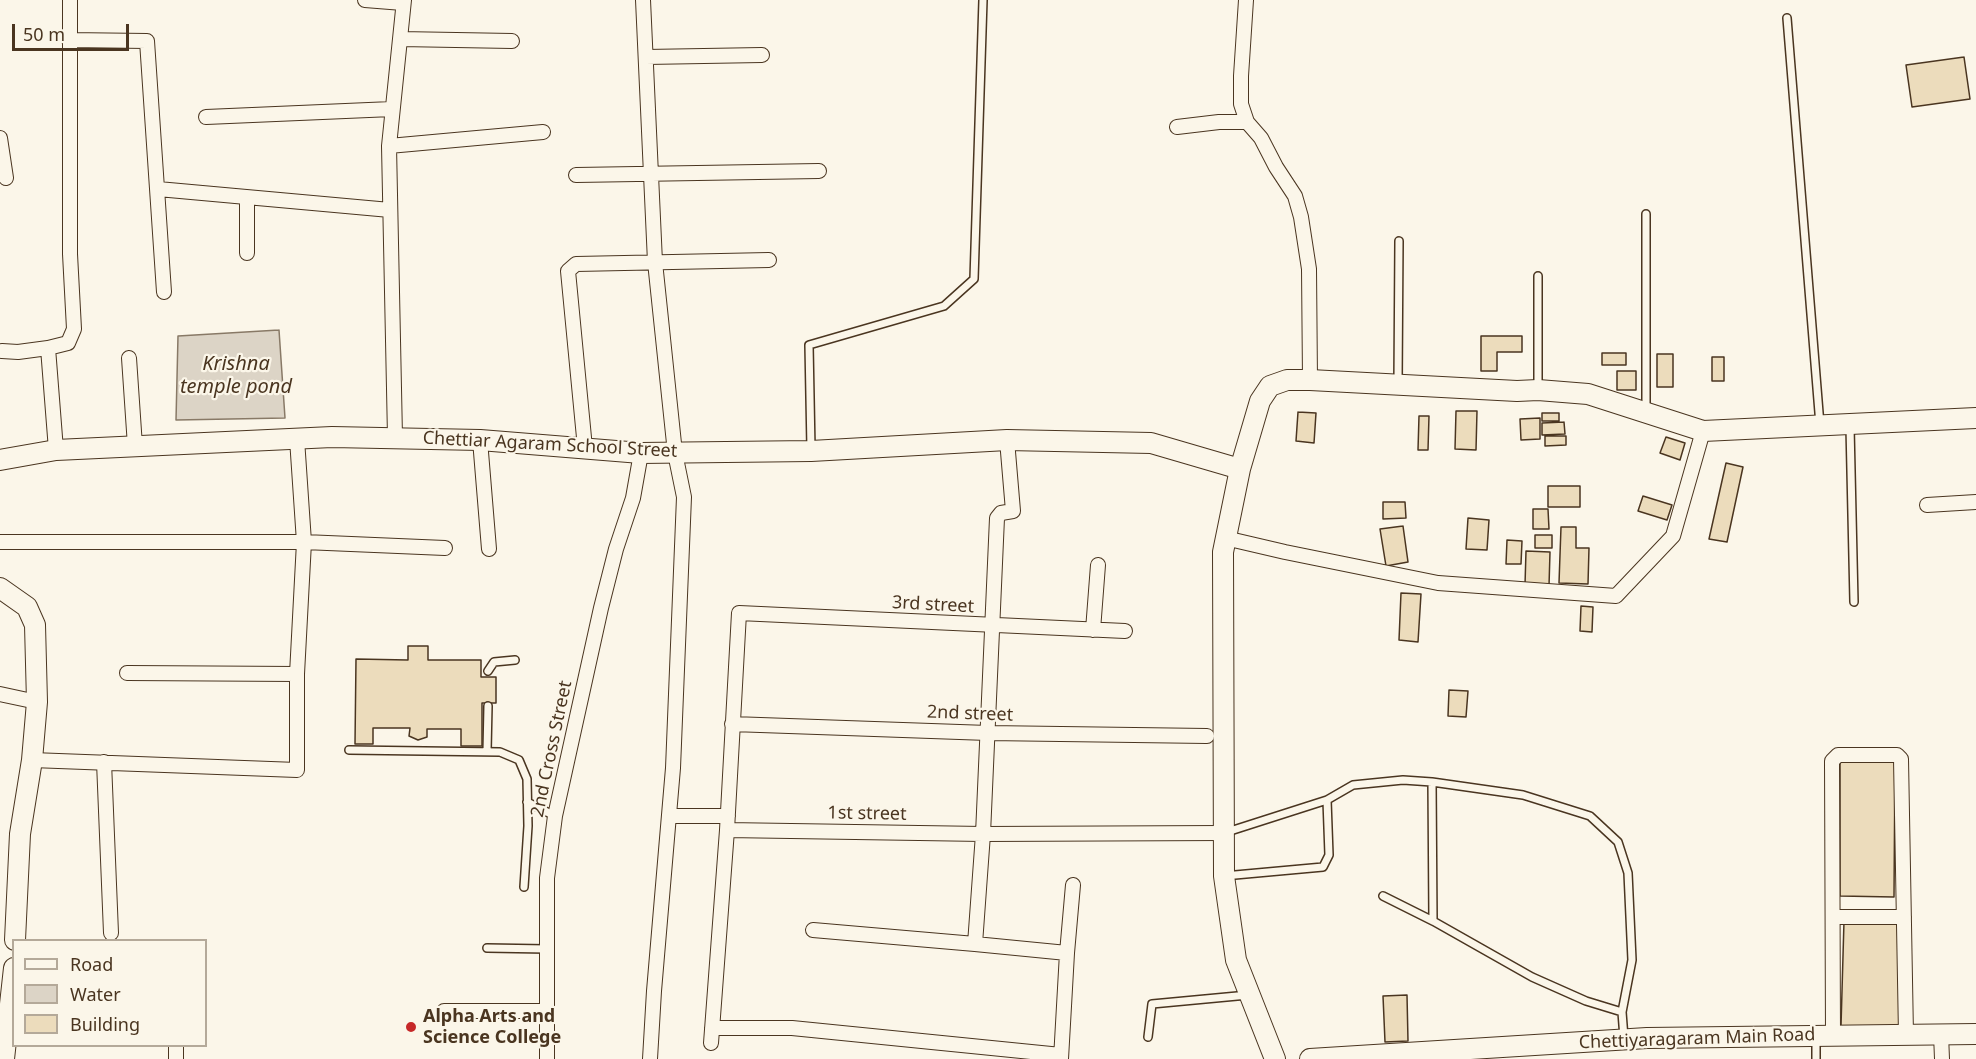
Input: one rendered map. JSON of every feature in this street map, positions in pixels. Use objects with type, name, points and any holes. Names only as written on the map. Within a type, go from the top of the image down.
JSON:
[{"type":"street","points":[[2,351],[18,352],[68,343],[74,329],[70,254],[70,0]]},
{"type":"street","points":[[365,0],[404,1],[388,146],[395,437]]},
{"type":"street","points":[[643,0],[655,262],[675,453],[684,497],[669,816],[650,1059]]},
{"type":"street","points":[[1246,0],[1241,104],[1247,122],[1261,138],[1295,196],[1301,217],[1309,269],[1310,380]]},
{"type":"street","points":[[400,39],[513,41]]},
{"type":"street","points":[[69,40],[147,41],[164,292]]},
{"type":"street","points":[[646,57],[762,55]]},
{"type":"street","points":[[206,117],[392,109]]},
{"type":"street","points":[[1177,127],[1219,122],[1247,122]]},
{"type":"street","points":[[388,146],[543,132]]},
{"type":"street","points":[[0,138],[6,178]]},
{"type":"street","points":[[576,175],[819,171]]},
{"type":"street","points":[[158,189],[390,210]]},
{"type":"street","points":[[247,197],[247,253]]},
{"type":"street","points":[[585,448],[568,271],[576,264],[769,260]]},
{"type":"street","points":[[48,348],[56,450]]},
{"type":"street","points":[[129,358],[135,446]]},
{"type":"street","points":[[1275,1059],[1236,960],[1224,876],[1223,552],[1240,468],[1260,400],[1270,386],[1287,380],[1310,380],[1588,394],[1703,431],[1976,418]]},
{"type":"street","points":[[1225,538],[1438,583],[1616,596],[1673,536],[1703,431]]},
{"type":"street","name":"Chettiar Agaram School Street","points":[[0,460],[56,450],[395,437],[480,440],[641,453],[811,451],[1007,440],[1151,442],[1240,468]]},
{"type":"street","points":[[32,760],[297,770],[297,675],[304,542],[297,439]]},
{"type":"street","points":[[480,440],[489,549]]},
{"type":"street","points":[[975,944],[983,834],[997,518],[1001,513],[1012,511],[1007,440]]},
{"type":"street","name":"2nd Cross Street","points":[[547,1059],[547,878],[555,816],[601,608],[616,549],[633,498],[641,453]]},
{"type":"street","points":[[1927,505],[1976,502]]},
{"type":"street","points":[[0,542],[304,542],[445,548]]},
{"type":"street","points":[[1093,630],[1098,565]]},
{"type":"street","points":[[0,588],[27,606],[35,625],[38,702],[32,760],[20,834],[15,939]]},
{"type":"street","name":"3rd street","points":[[732,724],[739,613],[1125,631]]},
{"type":"street","points":[[127,673],[297,675]]},
{"type":"street","points":[[0,693],[38,702]]},
{"type":"street","points":[[711,1043],[728,816],[732,724]]},
{"type":"street","name":"2nd street","points":[[732,724],[988,733],[1207,736]]},
{"type":"street","points":[[1824,1036],[1834,917],[1832,761],[1838,755],[1897,755],[1901,759],[1906,1035]]},
{"type":"street","points":[[104,762],[111,933]]},
{"type":"street","points":[[669,816],[728,816]]},
{"type":"street","name":"1st street","points":[[727,831],[983,834],[1224,832]]},
{"type":"street","points":[[712,1028],[792,1029],[1061,1057],[1066,952],[1073,885]]},
{"type":"street","points":[[1834,917],[1904,917]]},
{"type":"street","points":[[813,930],[1066,952]]},
{"type":"street","points":[[4,1059],[12,1002]]},
{"type":"street","points":[[444,1011],[547,1011]]},
{"type":"street","points":[[1941,1034],[1942,1059]]},
{"type":"street","name":"Chettiyaragaram Main Road","points":[[1310,1059],[1624,1039],[1976,1034]]},
{"type":"lane","points":[[811,451],[809,345],[944,306],[974,279],[983,0]]},
{"type":"lane","points":[[1787,18],[1820,426]]},
{"type":"lane","points":[[1646,214],[1646,413]]},
{"type":"lane","points":[[1398,385],[1400,241]]},
{"type":"lane","points":[[1538,276],[1538,390]]},
{"type":"lane","points":[[1850,424],[1854,602]]},
{"type":"lane","points":[[488,671],[494,662],[515,660]]},
{"type":"lane","points":[[487,752],[488,706]]},
{"type":"lane","points":[[350,750],[500,752],[519,760],[527,779],[524,887]]},
{"type":"lane","points":[[1224,832],[1236,831],[1327,800],[1353,785],[1403,780],[1523,795],[1590,816],[1618,842],[1628,873],[1632,960],[1622,1012],[1624,1039]]},
{"type":"lane","points":[[1431,782],[1432,921]]},
{"type":"lane","points":[[1224,876],[1323,867],[1329,855],[1327,800]]},
{"type":"lane","points":[[527,802],[555,816]]},
{"type":"lane","points":[[1383,896],[1532,977],[1586,1001],[1622,1012]]},
{"type":"lane","points":[[487,948],[547,949]]},
{"type":"lane","points":[[1148,1037],[1152,1004],[1248,995]]},
{"type":"lane","points":[[1816,1059],[1824,1036]]},
{"type":"water","name":"Krishna temple pond","points":[[279,330],[285,418],[176,420],[178,336]]},
{"type":"building","points":[[1964,57],[1970,99],[1912,107],[1906,65]]},
{"type":"building","points":[[1481,336],[1522,336],[1522,352],[1497,352],[1497,371],[1481,371]]},
{"type":"building","points":[[1602,353],[1626,353],[1626,365],[1602,365]]},
{"type":"building","points":[[1657,354],[1673,354],[1673,387],[1657,387]]},
{"type":"building","points":[[1712,357],[1724,357],[1724,381],[1712,381]]},
{"type":"building","points":[[1617,371],[1636,371],[1636,390],[1617,390]]},
{"type":"building","points":[[1456,411],[1477,411],[1476,450],[1455,449]]},
{"type":"building","points":[[1298,412],[1316,413],[1314,443],[1296,441]]},
{"type":"building","points":[[1542,413],[1559,413],[1559,421],[1542,421]]},
{"type":"building","points":[[1419,416],[1429,416],[1428,450],[1418,450]]},
{"type":"building","points":[[1540,418],[1540,439],[1521,440],[1520,419]]},
{"type":"building","points":[[1564,422],[1565,434],[1542,435],[1542,423]]},
{"type":"building","points":[[1545,436],[1566,436],[1566,445],[1545,446]]},
{"type":"building","points":[[1666,437],[1685,443],[1680,460],[1660,453]]},
{"type":"building","points":[[1726,463],[1743,467],[1727,542],[1709,539]]},
{"type":"building","points":[[1548,486],[1580,486],[1580,507],[1548,507]]},
{"type":"building","points":[[1643,496],[1672,505],[1667,520],[1638,511]]},
{"type":"building","points":[[1383,502],[1405,502],[1406,518],[1383,519]]},
{"type":"building","points":[[1533,509],[1548,509],[1549,529],[1533,529]]},
{"type":"building","points":[[1468,518],[1489,520],[1487,550],[1466,549]]},
{"type":"building","points":[[1403,526],[1408,562],[1386,566],[1380,529]]},
{"type":"building","points":[[1561,527],[1576,527],[1576,548],[1589,548],[1588,584],[1559,583]]},
{"type":"building","points":[[1535,535],[1552,535],[1552,548],[1535,548]]},
{"type":"building","points":[[1507,540],[1522,541],[1521,564],[1506,564]]},
{"type":"building","points":[[1526,551],[1550,552],[1549,586],[1525,585]]},
{"type":"building","points":[[1401,593],[1421,594],[1418,642],[1399,640]]},
{"type":"building","points":[[1581,606],[1593,607],[1592,632],[1580,631]]},
{"type":"building","points":[[408,646],[428,646],[428,660],[481,660],[481,677],[496,677],[496,703],[482,703],[482,746],[461,746],[461,729],[427,729],[427,737],[418,740],[409,736],[410,728],[373,728],[373,744],[355,744],[356,659],[408,660]]},
{"type":"building","points":[[1449,690],[1468,691],[1466,717],[1448,716]]},
{"type":"building","points":[[1840,760],[1895,760],[1894,897],[1840,896]]},
{"type":"building","points":[[1844,921],[1898,923],[1900,1027],[1841,1026]]},
{"type":"building","points":[[1407,995],[1408,1041],[1385,1042],[1383,996]]},
{"type":"place","name":"Alpha Arts and Science College","points":[[411,1027]]}]
